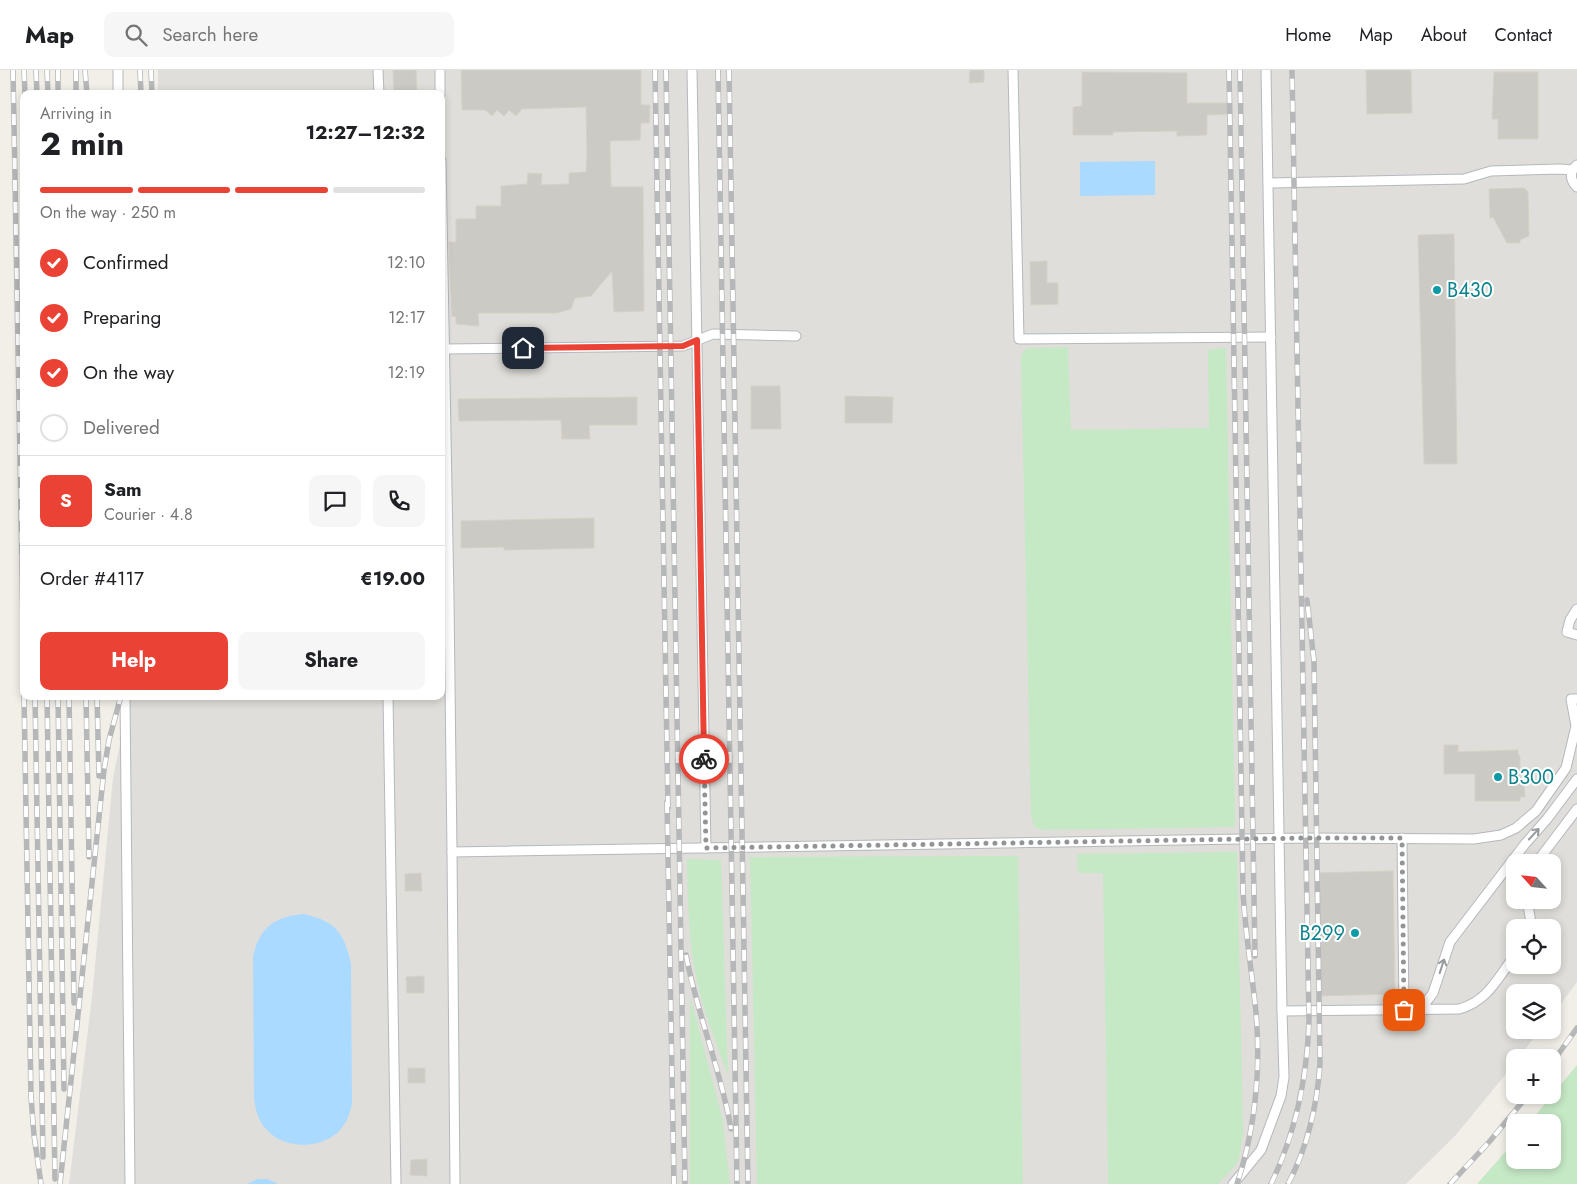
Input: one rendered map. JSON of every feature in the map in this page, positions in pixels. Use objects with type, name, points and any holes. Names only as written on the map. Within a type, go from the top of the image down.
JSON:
[{"type":"lane","points":[[118,70],[118,90]]},
{"type":"lane","points":[[378,70],[378,90]]},
{"type":"lane","points":[[440,70],[440,90]]},
{"type":"lane","points":[[692,70],[706,848]]},
{"type":"lane","points":[[1013,70],[1019,339],[1271,337]]},
{"type":"lane","points":[[1233,1184],[1260,1150],[1281,1096],[1284,1077],[1266,70]]},
{"type":"lane","points":[[1268,183],[1464,179],[1491,171],[1575,168],[1571,179],[1577,187]]},
{"type":"lane","points":[[455,1184],[445,349],[683,346],[713,334],[796,336]]},
{"type":"lane","points":[[1577,609],[1570,620],[1566,632],[1577,635]]},
{"type":"lane","points":[[452,852],[1280,838],[1474,839],[1501,835],[1516,828],[1536,811],[1566,768],[1576,726],[1574,699]]},
{"type":"lane","points":[[125,700],[130,1184]]},
{"type":"lane","points":[[388,700],[396,1184]]},
{"type":"lane","points":[[1421,1009],[1433,993],[1450,942],[1577,779]]},
{"type":"lane","points":[[1543,854],[1577,809]]},
{"type":"lane","points":[[1402,838],[1404,1010]]},
{"type":"lane","points":[[1282,1011],[1459,1009],[1471,1006],[1481,999],[1506,967]]},
{"type":"shaded area","points":[[158,70],[1577,70],[1577,982],[1561,1003],[1561,984],[1506,984],[1506,1039],[1533,1039],[1525,1049],[1506,1049],[1506,1074],[1455,1136],[1406,1184],[69,1184],[92,997],[113,778],[129,700],[445,700],[445,90],[158,90]]},
{"type":"green space","points":[[1068,347],[1071,430],[1209,428],[1208,350],[1226,348],[1235,827],[1041,830],[1034,826],[1031,816],[1021,356],[1024,350],[1032,348]]},
{"type":"green space","points":[[1237,852],[1243,1134],[1238,1162],[1218,1184],[1108,1184],[1103,873],[1078,873],[1077,854]]},
{"type":"green space","points":[[1018,856],[1023,1184],[757,1184],[750,857]]},
{"type":"green space","points":[[687,859],[721,860],[728,1076],[704,1008],[692,954]]},
{"type":"green space","points":[[690,996],[722,1117],[730,1184],[690,1184]]},
{"type":"green space","points":[[1577,1065],[1577,1184],[1477,1184],[1506,1151],[1506,1169],[1561,1169],[1561,1114],[1537,1114],[1545,1104],[1561,1104],[1561,1084]]},
{"type":"water","points":[[1155,161],[1155,195],[1080,196],[1080,162]]},
{"type":"water","points":[[304,914],[324,921],[337,930],[345,943],[351,963],[352,1104],[348,1117],[341,1129],[326,1140],[307,1145],[288,1143],[271,1134],[258,1117],[254,1096],[253,957],[259,938],[270,925],[285,917]]},
{"type":"water","points":[[258,1179],[267,1179],[278,1184],[247,1184]]},
{"type":"building","points":[[393,70],[416,70],[417,90],[394,90]]},
{"type":"building","points":[[461,70],[641,70],[641,105],[650,105],[649,123],[641,123],[640,140],[610,141],[611,187],[643,187],[644,311],[614,312],[612,271],[591,296],[575,298],[571,309],[557,313],[478,313],[479,326],[456,324],[456,317],[452,316],[449,242],[456,242],[456,219],[476,219],[476,206],[501,206],[501,186],[527,184],[528,173],[542,174],[541,185],[569,184],[569,173],[586,172],[587,154],[586,107],[522,109],[516,116],[509,110],[504,116],[497,110],[492,116],[485,110],[462,110]]},
{"type":"building","points":[[970,70],[984,70],[984,82],[969,83]]},
{"type":"building","points":[[1366,70],[1411,70],[1412,113],[1367,114]]},
{"type":"building","points":[[1082,72],[1187,73],[1187,103],[1232,103],[1232,114],[1207,115],[1207,135],[1177,136],[1177,131],[1113,132],[1113,135],[1073,135],[1073,107],[1082,106]]},
{"type":"building","points":[[1494,72],[1538,72],[1538,139],[1498,139],[1498,119],[1492,119]]},
{"type":"building","points":[[1524,188],[1528,192],[1529,236],[1520,240],[1520,243],[1507,243],[1493,217],[1490,218],[1489,189]]},
{"type":"building","name":"B430","points":[[1454,234],[1457,464],[1424,464],[1418,235]]},
{"type":"building","points":[[1047,261],[1047,283],[1058,283],[1058,304],[1031,305],[1030,262]]},
{"type":"building","points":[[751,386],[780,386],[781,429],[751,429]]},
{"type":"building","points":[[845,396],[893,397],[892,423],[845,423]]},
{"type":"building","points":[[637,397],[637,425],[589,425],[590,439],[562,439],[561,420],[459,421],[458,399]]},
{"type":"building","points":[[594,518],[594,548],[504,550],[504,547],[461,548],[461,521]]},
{"type":"building","name":"B300","points":[[1444,745],[1458,745],[1458,752],[1518,750],[1518,755],[1520,756],[1520,783],[1524,783],[1525,797],[1520,797],[1520,801],[1475,801],[1475,774],[1444,774]]},
{"type":"building","name":"B299","points":[[1393,871],[1395,994],[1317,996],[1315,873]]},
{"type":"building","points":[[421,873],[422,891],[405,891],[405,874]]},
{"type":"building","points":[[424,976],[424,993],[407,993],[406,977]]},
{"type":"building","points":[[408,1068],[425,1068],[425,1083],[408,1083]]},
{"type":"building","points":[[427,1159],[427,1176],[410,1175],[411,1160]]},
{"type":"railway","points":[[13,70],[20,458]]},
{"type":"railway","points":[[24,70],[25,90]]},
{"type":"railway","points":[[36,70],[37,90]]},
{"type":"railway","points":[[47,70],[48,90]]},
{"type":"railway","points":[[58,70],[58,90]]},
{"type":"railway","points":[[76,70],[76,90]]},
{"type":"railway","points":[[85,70],[87,90]]},
{"type":"railway","points":[[140,70],[141,90]]},
{"type":"railway","points":[[151,70],[152,90]]},
{"type":"railway","points":[[655,70],[668,808]]},
{"type":"railway","points":[[666,70],[685,1184]]},
{"type":"railway","points":[[718,70],[737,1184]]},
{"type":"railway","points":[[729,70],[748,1184]]},
{"type":"railway","points":[[1229,70],[1243,891],[1256,1013],[1258,1056],[1252,1121],[1237,1184]]},
{"type":"railway","points":[[1240,70],[1255,956]]},
{"type":"railway","points":[[1271,1184],[1287,1145],[1299,1105],[1306,1064],[1309,1021],[1292,70]]},
{"type":"railway","points":[[1288,1184],[1306,1140],[1317,1095],[1320,1064],[1314,661],[1307,600]]},
{"type":"railway","points":[[24,700],[31,1097],[41,1184]]},
{"type":"railway","points":[[35,700],[43,1157]]},
{"type":"railway","points":[[47,700],[55,1179]]},
{"type":"railway","points":[[58,700],[64,1089]]},
{"type":"railway","points":[[69,700],[74,1003]]},
{"type":"railway","points":[[86,700],[89,857]]},
{"type":"railway","points":[[97,700],[99,776]]},
{"type":"railway","points":[[60,1184],[104,770],[109,740],[120,700]]},
{"type":"railway","points":[[667,802],[674,1184]]},
{"type":"railway","points":[[686,955],[696,999],[727,1107],[731,1129]]},
{"type":"railway","points":[[1561,1050],[1577,1028]]},
{"type":"railway","points":[[1450,1184],[1490,1141],[1521,1104]]},
{"type":"way so far","points":[[704,759],[706,848],[1402,838],[1404,1010]]},
{"type":"place","name":"B430","points":[[1437,290]]},
{"type":"place","name":"B300","points":[[1498,777]]},
{"type":"place","name":"B299","points":[[1355,933]]},
{"type":"route","points":[[523,348],[683,346],[697,340],[704,759]]}]
